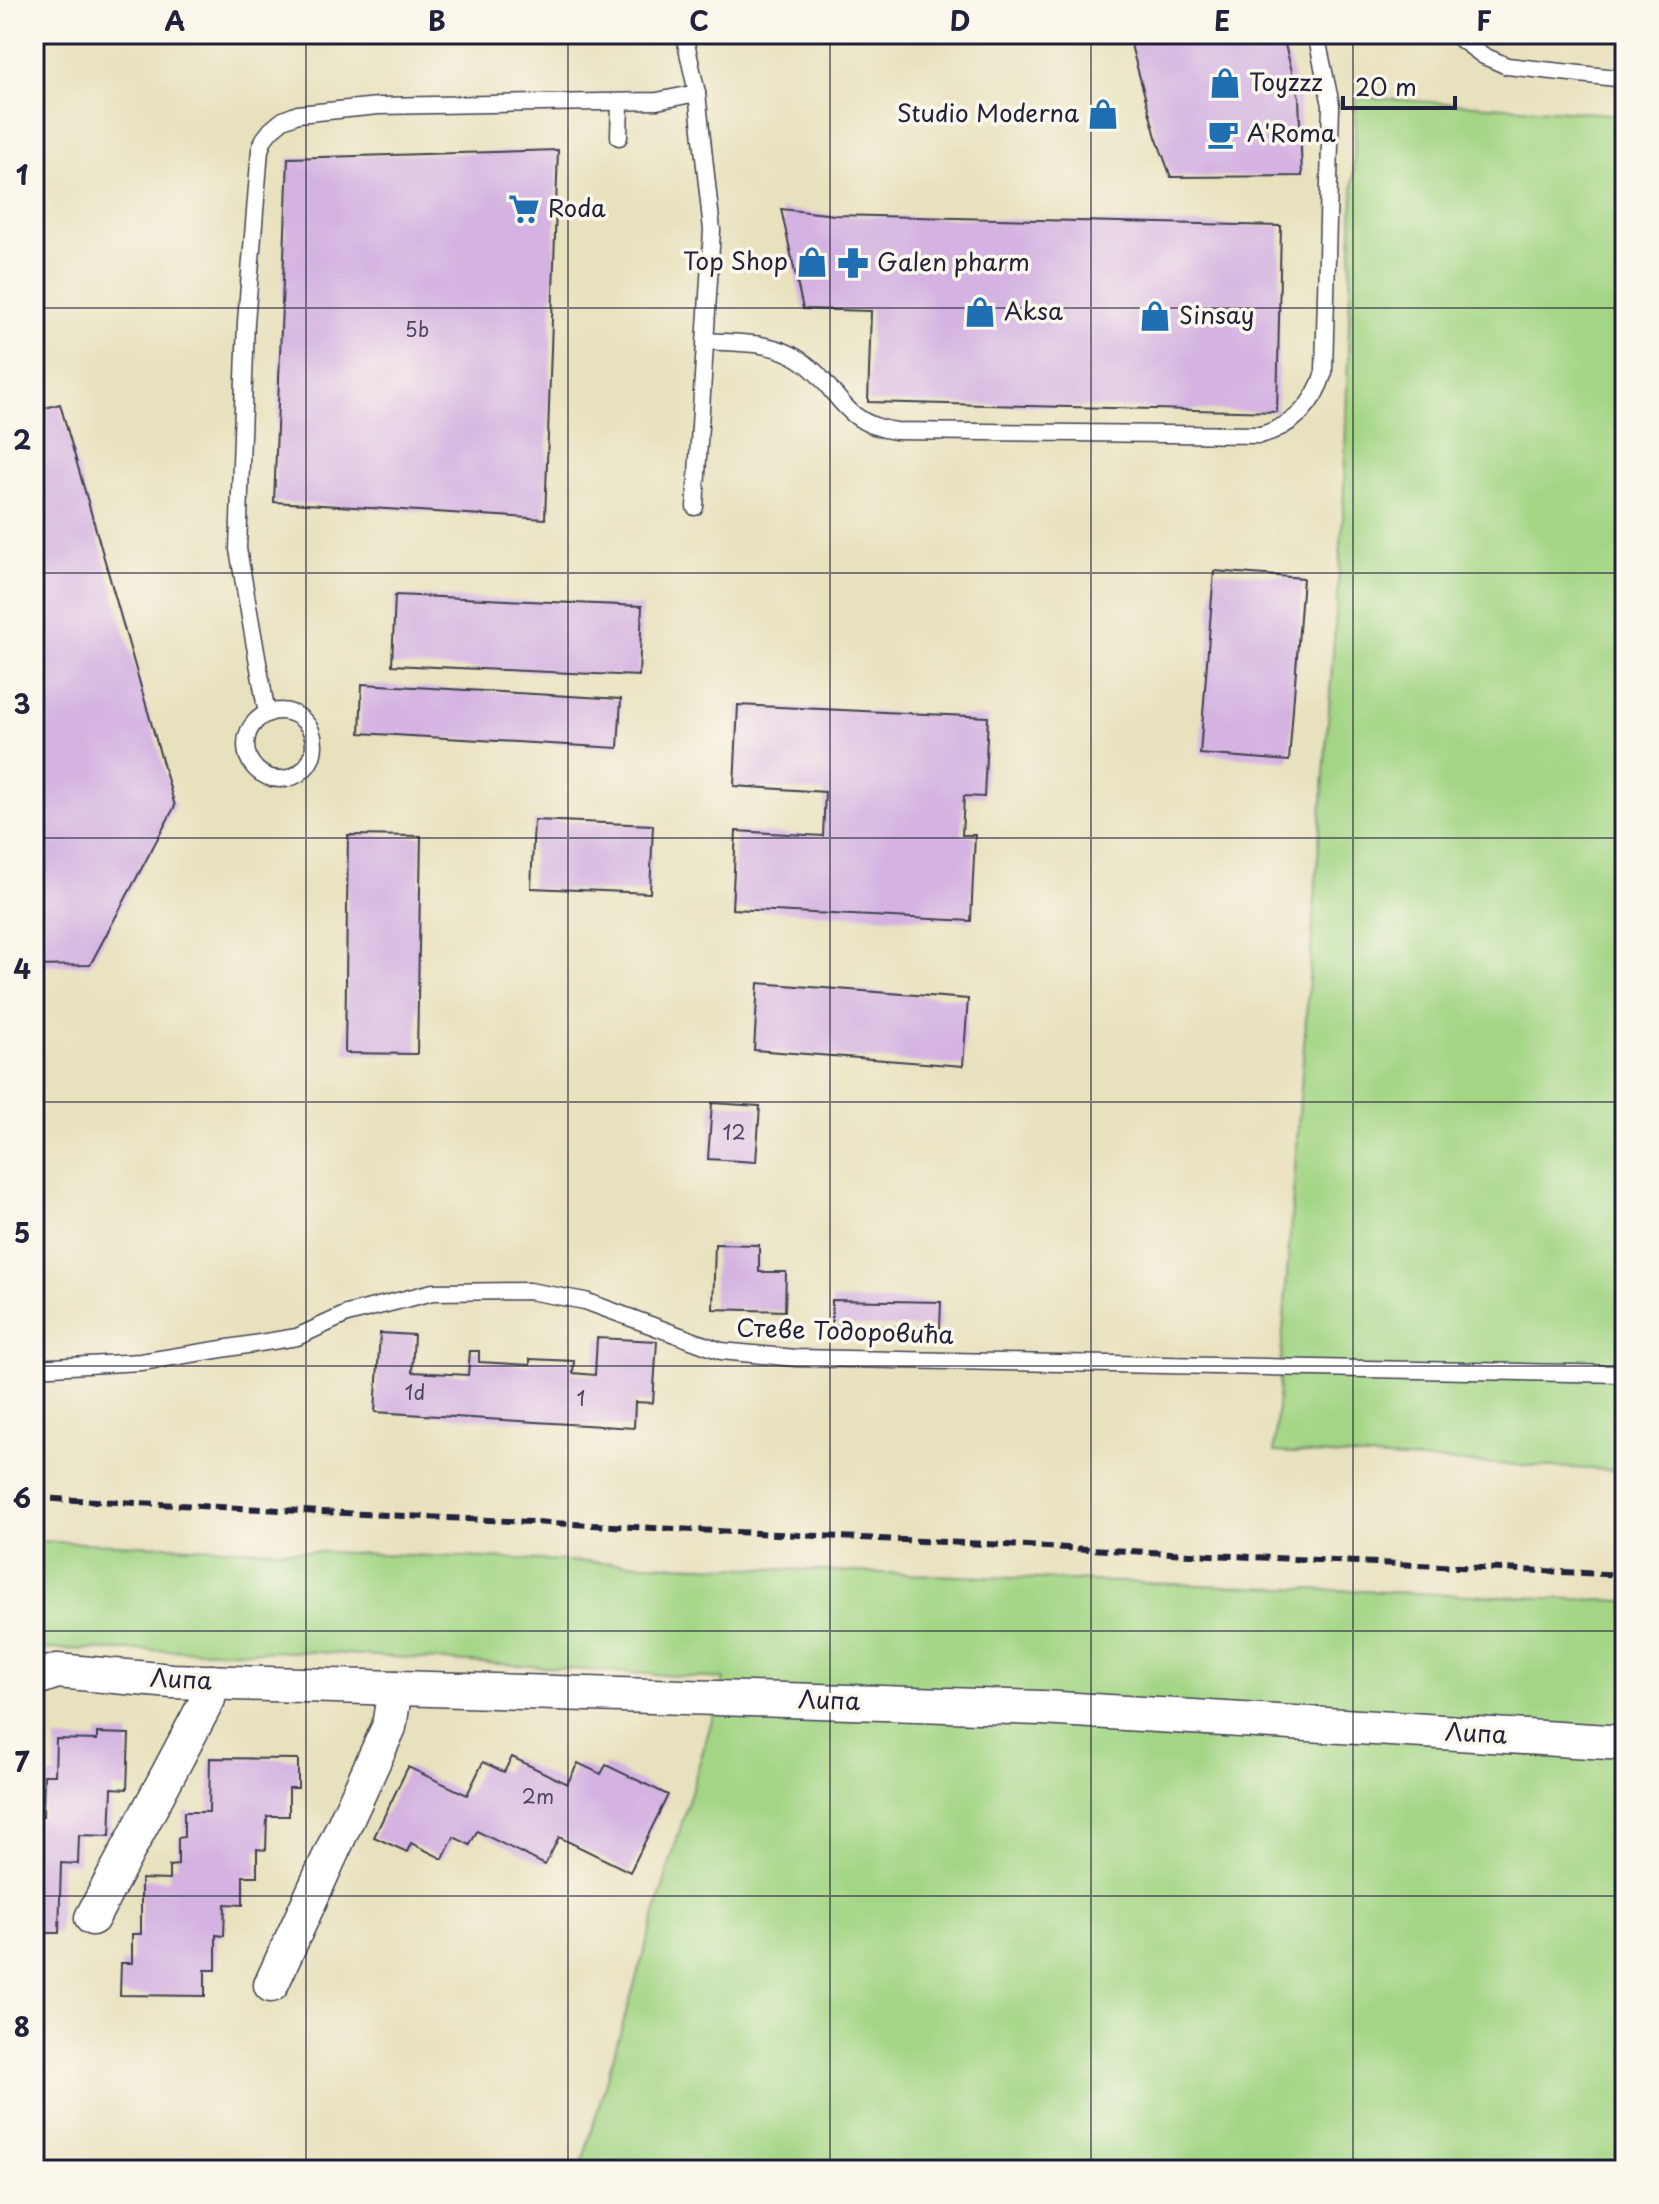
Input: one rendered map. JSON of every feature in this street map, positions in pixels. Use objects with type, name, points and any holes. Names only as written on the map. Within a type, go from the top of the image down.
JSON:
[{"type":"street","name":"Липа","points":[[34,1679],[57,1671],[172,1681],[1042,1708],[1625,1743]]},
{"type":"street","points":[[92,1918],[208,1699],[212,1682]]},
{"type":"street","points":[[271,1985],[389,1727],[395,1688]]},
{"type":"lane","points":[[684,34],[697,93],[712,230],[695,507]]},
{"type":"lane","points":[[706,341],[756,344],[790,354],[814,370],[848,411],[882,430],[1260,435],[1276,431],[1307,407],[1320,387],[1324,372],[1331,105],[1316,34]]},
{"type":"lane","points":[[1454,34],[1484,56],[1507,66],[1625,79]]},
{"type":"lane","points":[[267,714],[238,549],[246,322],[260,150],[264,139],[283,120],[298,114],[378,106],[657,101],[697,93]]},
{"type":"lane","points":[[619,137],[620,102]]},
{"type":"lane","points":[[276,711],[295,714],[310,727],[315,747],[309,765],[284,780],[265,777],[250,763],[247,754],[247,735],[258,718],[267,714],[276,711]]},
{"type":"lane","name":"Стеве Тодоровића","points":[[34,1368],[141,1362],[297,1337],[347,1314],[433,1292],[529,1291],[585,1301],[721,1351],[796,1358],[1625,1374]]},
{"type":"green space","points":[[1356,97],[1625,115],[1625,1471],[1274,1452],[1343,518]]},
{"type":"green space","points":[[34,1541],[1625,1601],[1625,2170],[580,2170],[724,1679],[317,1652],[34,1649]]},
{"type":"building","points":[[1128,34],[1282,34],[1299,97],[1302,176],[1171,177],[1156,137]]},
{"type":"building","points":[[558,150],[545,519],[274,502],[288,158]]},
{"type":"building","points":[[781,209],[835,215],[1281,226],[1277,412],[868,402],[871,311],[803,309]]},
{"type":"building","points":[[60,404],[175,806],[90,965],[34,966],[34,411]]},
{"type":"building","points":[[1214,571],[1303,578],[1289,761],[1200,754]]},
{"type":"building","points":[[395,595],[642,606],[639,676],[392,665]]},
{"type":"building","points":[[362,684],[621,699],[618,748],[360,733]]},
{"type":"building","points":[[738,705],[988,717],[984,797],[964,796],[962,835],[975,835],[971,921],[732,909],[736,831],[823,836],[825,792],[734,786]]},
{"type":"building","points":[[534,820],[653,825],[650,893],[531,888]]},
{"type":"building","points":[[348,835],[421,836],[417,1054],[345,1053]]},
{"type":"building","points":[[758,983],[968,999],[963,1066],[754,1050]]},
{"type":"building","points":[[712,1103],[760,1106],[756,1162],[708,1159]]},
{"type":"building","points":[[715,1244],[759,1245],[759,1272],[786,1272],[785,1311],[713,1309]]},
{"type":"building","points":[[832,1300],[941,1302],[940,1328],[832,1325]]},
{"type":"building","points":[[380,1333],[414,1335],[412,1372],[468,1375],[470,1351],[479,1351],[479,1362],[530,1365],[530,1359],[574,1361],[573,1373],[595,1375],[597,1338],[657,1341],[653,1403],[635,1402],[634,1428],[375,1412]]},
{"type":"building","points":[[97,1733],[129,1734],[127,1789],[112,1788],[110,1836],[79,1835],[78,1864],[61,1863],[59,1933],[39,1933],[38,1961],[34,1961],[34,1816],[43,1816],[44,1775],[55,1775],[56,1739],[97,1740]]},
{"type":"building","points":[[512,1757],[567,1784],[578,1763],[601,1774],[606,1765],[668,1795],[630,1872],[559,1837],[545,1865],[477,1831],[470,1845],[454,1837],[443,1859],[411,1843],[407,1852],[374,1837],[408,1767],[467,1795],[483,1762],[504,1772]]},
{"type":"building","points":[[210,1758],[298,1759],[298,1788],[289,1788],[289,1816],[267,1816],[266,1850],[257,1849],[257,1876],[243,1876],[243,1905],[225,1904],[224,1936],[216,1935],[216,1970],[205,1970],[205,1996],[120,1995],[121,1963],[132,1963],[132,1934],[141,1934],[141,1879],[169,1880],[169,1866],[178,1865],[178,1838],[184,1837],[184,1812],[209,1812]]},
{"type":"railway","points":[[34,1498],[1625,1575]]},
{"type":"place","name":"Toyzzz","points":[[1225,83]]},
{"type":"place","name":"Studio Moderna","points":[[1103,114]]},
{"type":"place","name":"A'Roma","points":[[1223,134]]},
{"type":"place","name":"Roda","points":[[524,209]]},
{"type":"place","name":"Top Shop","points":[[812,262]]},
{"type":"place","name":"Galen pharm","points":[[853,263]]},
{"type":"place","name":"Aksa","points":[[980,312]]},
{"type":"place","name":"Sinsay","points":[[1155,316]]}]
